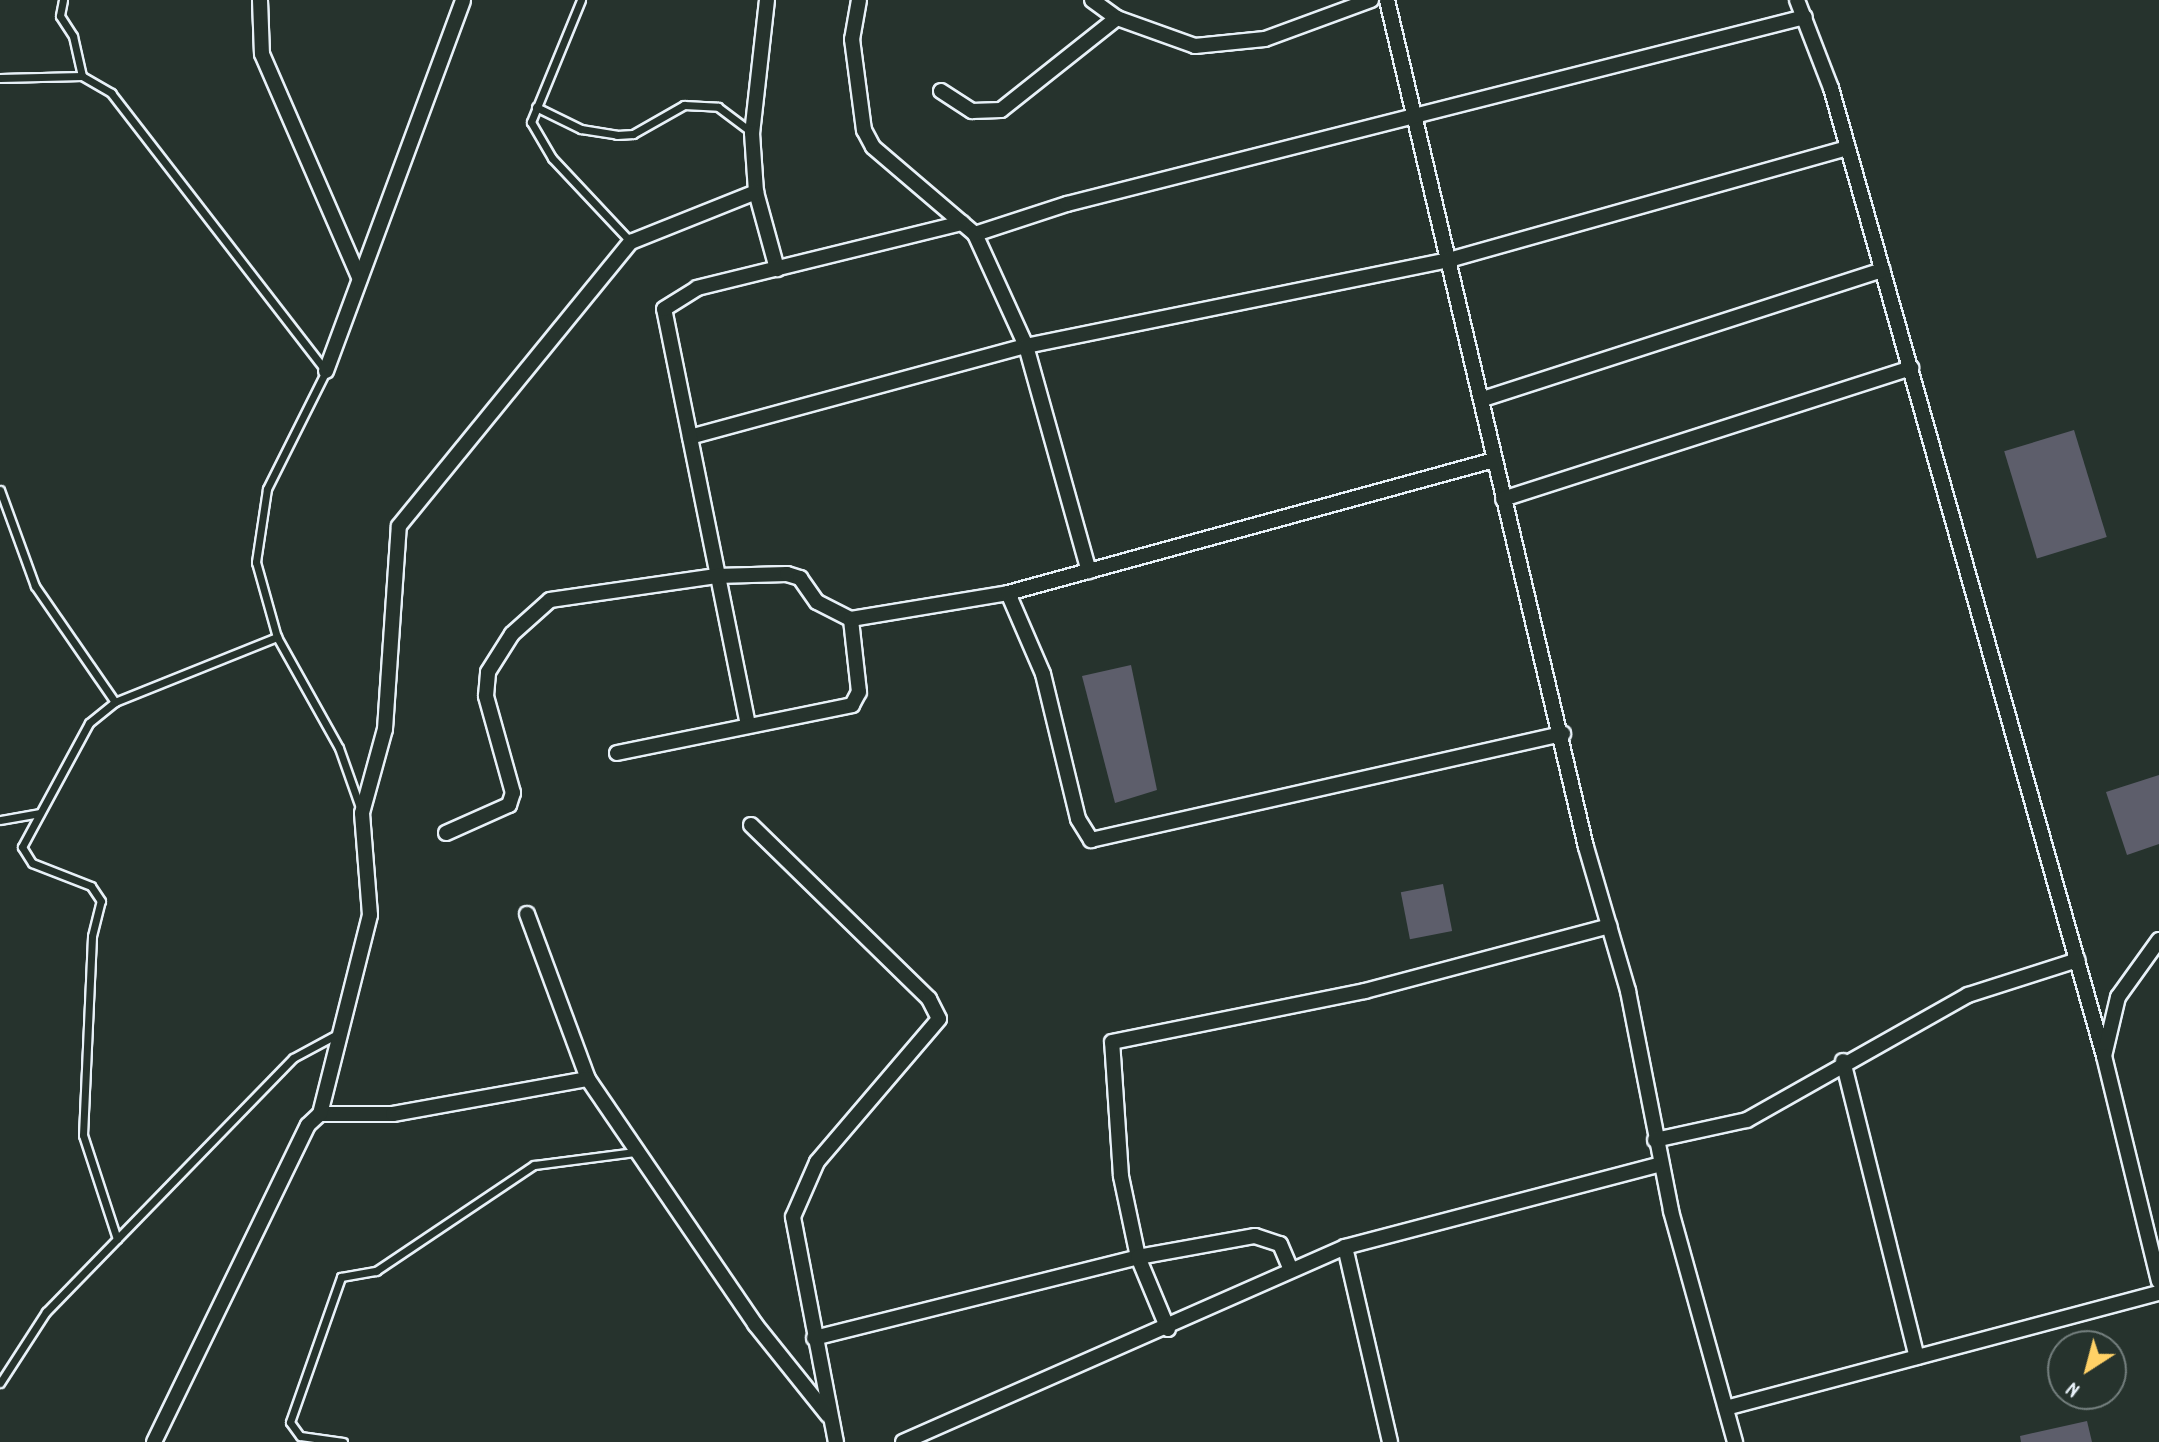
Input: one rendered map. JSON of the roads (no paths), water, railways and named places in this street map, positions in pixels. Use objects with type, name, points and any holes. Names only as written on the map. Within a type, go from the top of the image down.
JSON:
[{"type":"street","points":[[260,0],[262,54],[360,279]]},
{"type":"street","points":[[326,371],[463,0]]},
{"type":"street","points":[[767,0],[752,133],[756,192],[777,269]]},
{"type":"street","points":[[859,0],[852,39],[864,130],[873,147],[975,234],[1026,346],[1089,571]]},
{"type":"street","points":[[1092,0],[1117,18],[1195,46],[1231,45],[1371,0]]},
{"type":"street","points":[[1387,0],[1452,259],[1503,499],[1610,926],[1655,1140],[1735,1442]]},
{"type":"street","points":[[1797,0],[1848,148],[1911,368],[2078,960],[2159,1281]]},
{"type":"street","points":[[975,234],[1067,204],[1415,119],[1805,17]]},
{"type":"street","points":[[941,91],[972,111],[1001,110],[1117,18]]},
{"type":"street","points":[[690,437],[1026,346],[1452,259],[1848,148]]},
{"type":"street","points":[[154,1442],[308,1125],[320,1114],[370,915],[362,813],[385,729],[399,526],[631,242],[756,192]]},
{"type":"street","points":[[748,725],[664,309],[697,288],[962,223]]},
{"type":"street","points":[[1483,399],[1883,270]]},
{"type":"street","points":[[1503,499],[1911,368]]},
{"type":"street","points":[[446,833],[509,805],[513,793],[486,696],[488,672],[532,612],[550,600],[716,576],[787,574],[800,578],[817,602],[851,619],[1008,593],[1494,460]]},
{"type":"street","points":[[1008,593],[1043,674],[1078,819],[1091,840],[1563,734]]},
{"type":"street","points":[[617,753],[857,700],[851,619]]},
{"type":"street","points":[[751,825],[929,999],[939,1019],[817,1162],[800,1193],[795,1247],[836,1442]]},
{"type":"street","points":[[527,914],[588,1079],[635,1152],[831,1419]]},
{"type":"street","points":[[1168,1329],[1138,1257],[1121,1176],[1112,1042],[1365,991],[1610,926]]},
{"type":"street","points":[[2104,1056],[2118,997],[2159,940]]},
{"type":"street","points":[[1655,1140],[1747,1120],[1843,1061],[1968,995],[2078,960]]},
{"type":"street","points":[[1843,1061],[1917,1357]]},
{"type":"street","points":[[320,1114],[393,1114],[588,1079]]},
{"type":"street","points":[[903,1442],[1168,1329],[1345,1247],[1661,1164]]},
{"type":"street","points":[[814,1338],[1138,1257],[1255,1236],[1280,1244],[1291,1270]]},
{"type":"street","points":[[1345,1247],[1390,1442]]},
{"type":"street","points":[[1726,1408],[2159,1293]]},
{"type":"lane","points":[[63,0],[60,16],[73,36],[82,76]]},
{"type":"lane","points":[[581,0],[531,122],[540,144],[631,242]]},
{"type":"lane","points":[[0,78],[82,76],[111,93],[326,371],[277,463],[258,523],[256,562],[277,637],[339,748],[362,813]]},
{"type":"lane","points":[[536,107],[581,129],[617,135],[633,134],[684,105],[718,107],[752,133]]},
{"type":"lane","points":[[0,490],[35,586],[115,702]]},
{"type":"lane","points":[[117,1239],[83,1135],[92,936],[101,901],[91,886],[24,857],[39,813],[89,723],[115,702],[277,637]]},
{"type":"lane","points":[[0,820],[39,813]]},
{"type":"lane","points":[[0,1383],[46,1312],[293,1058],[341,1031]]},
{"type":"lane","points":[[343,1442],[300,1436],[290,1422],[341,1277],[376,1271],[534,1165],[635,1152]]}]
